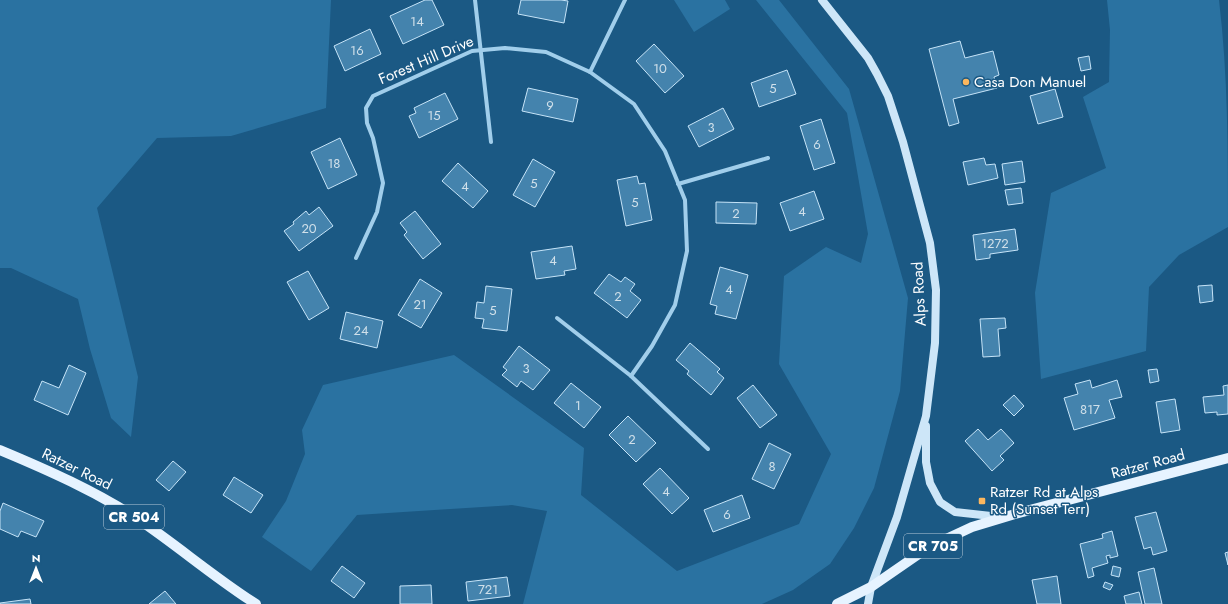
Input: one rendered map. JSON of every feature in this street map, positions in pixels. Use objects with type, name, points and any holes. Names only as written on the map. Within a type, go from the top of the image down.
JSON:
[{"type":"main road","name":"Alps Road","points":[[822,0],[868,58],[888,96],[903,142],[930,243],[936,290],[935,336],[926,416],[897,517],[870,588],[868,604]]},
{"type":"main road","points":[[926,416],[926,462],[930,483],[940,502],[954,512],[1003,518]]},
{"type":"main road","name":"Ratzer Road","points":[[0,450],[77,484],[109,501],[172,542],[256,604]]},
{"type":"main road","name":"Ratzer Road","points":[[837,604],[870,588],[930,547],[972,527],[1228,458]]},
{"type":"street","points":[[474,0],[491,142]]},
{"type":"street","points":[[590,72],[625,0]]},
{"type":"street","name":"Forest Hill Drive","points":[[356,258],[377,212],[383,183],[373,138],[367,123],[366,108],[373,96],[472,50],[505,48],[546,52],[590,72],[634,104],[665,151],[685,200],[687,251],[675,305],[652,346],[631,376]]},
{"type":"street","points":[[678,184],[768,158]]},
{"type":"street","points":[[558,318],[631,376],[708,449]]},
{"type":"shaded area","points":[[0,0],[331,0],[326,108],[231,136],[157,138],[97,208],[138,377],[131,437],[111,418],[90,349],[78,299],[11,268],[0,268]]},
{"type":"shaded area","points":[[674,0],[725,0],[730,9],[694,32]]},
{"type":"shaded area","points":[[756,0],[779,0],[849,89],[908,298],[900,391],[874,488],[854,528],[830,564],[793,590],[762,604],[523,604],[547,511],[512,505],[357,515],[311,571],[262,537],[286,501],[305,454],[302,430],[323,385],[454,355],[584,448],[581,495],[677,571],[799,524],[831,454],[779,364],[784,276],[826,247],[861,263],[868,234],[847,113]]},
{"type":"shaded area","points":[[1107,0],[1219,0],[1226,85],[1228,227],[1179,255],[1149,287],[1146,351],[1041,379],[1035,293],[1051,193],[1106,168],[1083,97],[1109,82],[1110,30]]},
{"type":"building","points":[[425,0],[432,0],[444,25],[403,44],[390,16]]},
{"type":"building","points":[[521,0],[568,1],[564,23],[518,14]]},
{"type":"building","points":[[370,29],[381,54],[345,71],[334,46]]},
{"type":"building","name":"Casa Don Manuel","points":[[960,41],[965,58],[993,51],[999,75],[994,77],[997,88],[953,99],[959,123],[949,126],[929,49]]},
{"type":"building","points":[[654,44],[684,76],[665,93],[636,61]]},
{"type":"building","points":[[1089,56],[1091,69],[1081,71],[1078,58]]},
{"type":"building","points":[[787,70],[796,94],[759,107],[751,83]]},
{"type":"building","points":[[528,88],[578,99],[573,122],[522,111]]},
{"type":"building","points":[[1055,89],[1063,117],[1038,124],[1030,96]]},
{"type":"building","points":[[445,93],[458,119],[419,138],[409,116],[416,113],[414,108]]},
{"type":"building","points":[[723,108],[734,129],[699,147],[688,126]]},
{"type":"building","points":[[821,119],[835,163],[814,170],[800,126]]},
{"type":"building","points":[[340,138],[357,175],[328,189],[311,152]]},
{"type":"building","points":[[984,158],[986,165],[995,164],[998,178],[968,185],[963,162]]},
{"type":"building","points":[[533,159],[555,172],[535,207],[513,195]]},
{"type":"building","points":[[1022,161],[1025,182],[1005,185],[1002,164]]},
{"type":"building","points":[[458,163],[488,191],[473,208],[442,181]]},
{"type":"building","points":[[637,176],[639,184],[645,183],[652,220],[626,226],[617,180]]},
{"type":"building","points":[[1021,188],[1023,203],[1008,205],[1005,190]]},
{"type":"building","points":[[814,191],[824,219],[790,231],[780,203]]},
{"type":"building","points":[[716,202],[757,203],[756,224],[716,223]]},
{"type":"building","points":[[319,207],[333,226],[299,251],[284,231],[294,224],[293,222],[306,211],[309,215]]},
{"type":"building","points":[[415,211],[441,244],[423,259],[404,235],[407,232],[400,223]]},
{"type":"building","points":[[1015,229],[1018,250],[990,254],[990,258],[976,260],[973,235]]},
{"type":"building","points":[[572,246],[576,269],[564,271],[565,275],[536,279],[531,252]]},
{"type":"building","points":[[720,267],[748,275],[736,319],[715,314],[717,306],[710,304]]},
{"type":"building","points":[[308,271],[329,308],[309,320],[287,282]]},
{"type":"building","points":[[609,274],[621,282],[625,277],[635,284],[630,291],[641,300],[627,318],[594,293]]},
{"type":"building","points":[[420,279],[442,293],[421,328],[398,315]]},
{"type":"building","points":[[1212,285],[1213,301],[1200,303],[1198,286]]},
{"type":"building","points":[[486,286],[512,289],[507,331],[482,328],[484,319],[475,318],[477,302],[484,303]]},
{"type":"building","points":[[346,312],[383,321],[377,348],[340,339]]},
{"type":"building","points":[[1005,318],[1006,328],[998,329],[1000,356],[983,357],[980,319]]},
{"type":"building","points":[[690,343],[720,369],[717,372],[724,378],[711,395],[687,374],[689,371],[676,360]]},
{"type":"building","points":[[519,346],[550,370],[533,390],[521,381],[517,387],[502,375],[507,370],[503,367]]},
{"type":"building","points":[[69,365],[86,373],[68,415],[34,400],[42,381],[59,388]]},
{"type":"building","points":[[1157,369],[1159,381],[1150,383],[1148,370]]},
{"type":"building","points":[[1090,380],[1092,388],[1117,380],[1122,397],[1109,400],[1115,418],[1074,430],[1064,398],[1078,394],[1075,384]]},
{"type":"building","points":[[571,383],[601,407],[584,428],[554,403]]},
{"type":"building","points":[[753,385],[777,415],[760,428],[737,398]]},
{"type":"building","points":[[1228,385],[1228,414],[1217,415],[1217,412],[1205,413],[1203,397],[1224,395],[1223,386]]},
{"type":"building","points":[[1014,395],[1024,406],[1014,416],[1003,405]]},
{"type":"building","points":[[1175,399],[1180,430],[1161,433],[1156,402]]},
{"type":"building","points":[[628,416],[656,443],[636,462],[609,435]]},
{"type":"building","points":[[978,429],[988,440],[1001,429],[1014,443],[1000,456],[1004,460],[992,471],[965,441]]},
{"type":"building","points":[[769,443],[791,454],[774,489],[752,479]]},
{"type":"building","points":[[173,461],[186,472],[169,491],[156,480]]},
{"type":"building","points":[[660,468],[689,498],[672,514],[643,484]]},
{"type":"building","points":[[234,477],[263,495],[251,513],[223,495]]},
{"type":"building","points":[[742,495],[750,518],[713,532],[704,510]]},
{"type":"building","points":[[3,503],[44,521],[36,537],[21,531],[18,537],[0,529],[0,511]]},
{"type":"building","points":[[1156,512],[1167,551],[1153,555],[1151,547],[1144,549],[1135,517]]},
{"type":"building","points":[[1112,531],[1118,556],[1110,558],[1110,555],[1106,556],[1108,563],[1092,568],[1094,576],[1088,578],[1080,544],[1103,538],[1102,534]]},
{"type":"building","points":[[1228,552],[1228,565],[1225,553]]},
{"type":"building","points":[[342,566],[365,583],[354,598],[331,581]]},
{"type":"building","points":[[1113,566],[1121,568],[1119,577],[1111,575]]},
{"type":"building","points":[[1154,568],[1162,604],[1145,604],[1138,572]]},
{"type":"building","points":[[1057,576],[1061,604],[1037,604],[1032,580]]},
{"type":"building","points":[[507,577],[510,596],[468,601],[466,582]]},
{"type":"building","points":[[1105,582],[1113,585],[1110,590],[1103,587]]},
{"type":"building","points":[[431,585],[432,604],[400,604],[400,586]]},
{"type":"building","points":[[165,591],[176,604],[149,604]]},
{"type":"building","points":[[1139,592],[1142,604],[1126,604],[1124,596]]},
{"type":"building","points":[[30,599],[31,604],[0,604],[0,603]]},
{"type":"place","name":"Casa Don Manuel","points":[[966,82]]},
{"type":"place","name":"Ratzer Rd at Alps Rd (Sunset Terr)","points":[[982,501]]}]
